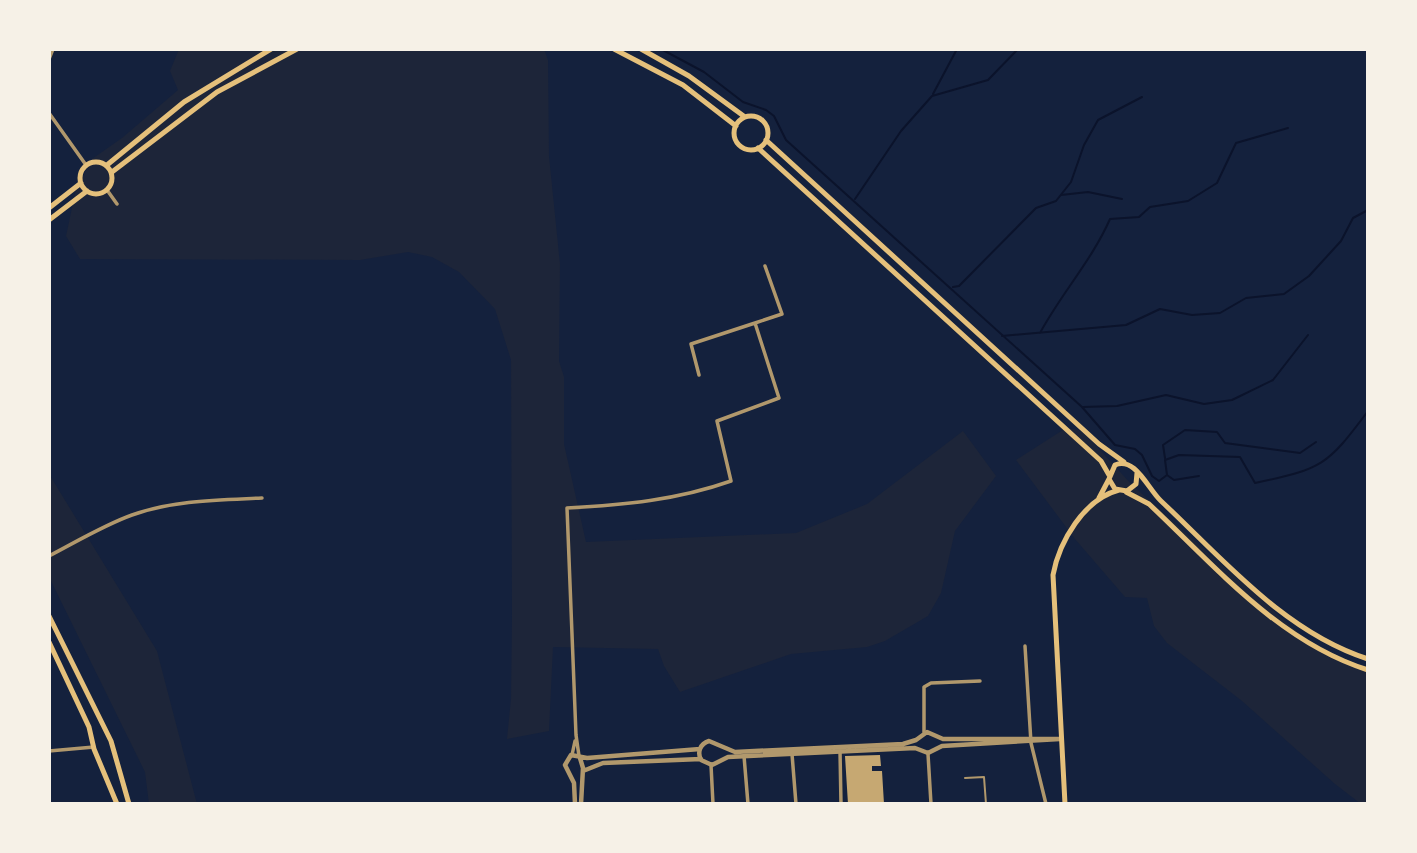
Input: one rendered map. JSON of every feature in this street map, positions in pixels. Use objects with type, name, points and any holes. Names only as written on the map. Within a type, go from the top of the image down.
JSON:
[{"type":"main road","points":[[107,165],[184,102],[271,49]]},
{"type":"main road","points":[[112,172],[217,92],[297,49]]},
{"type":"main road","points":[[614,49],[683,85],[736,126]]},
{"type":"main road","points":[[641,49],[689,76],[745,117],[756,117],[765,124],[766,140],[1099,444],[1132,465],[1154,494],[1292,621],[1332,645],[1368,659]]},
{"type":"main road","points":[[745,117],[736,126],[735,136],[739,145],[748,149],[758,148],[766,140]]},
{"type":"main road","points":[[758,148],[1101,461],[1109,477],[1121,491],[1149,504],[1286,629],[1328,654],[1368,670]]},
{"type":"main road","points":[[99,162],[107,165],[112,172],[112,182],[107,190],[95,194],[87,191],[81,183],[82,171],[86,165],[99,162]]},
{"type":"main road","points":[[49,208],[81,183]]},
{"type":"main road","points":[[49,220],[87,191]]},
{"type":"main road","points":[[1065,804],[1053,575],[1067,535],[1095,504],[1115,465],[1124,462]]},
{"type":"main road","points":[[1095,504],[1136,484],[1137,473]]},
{"type":"main road","points":[[49,616],[107,735],[130,804]]},
{"type":"main road","points":[[49,642],[82,710],[117,804]]},
{"type":"main road","points":[[93,744],[100,733],[107,735]]},
{"type":"main road","points":[[99,757],[111,755],[112,747]]},
{"type":"street","points":[[49,60],[53,49]]},
{"type":"street","points":[[49,113],[86,165]]},
{"type":"street","points":[[107,190],[117,204]]},
{"type":"street","points":[[699,375],[691,344],[782,314],[765,266]]},
{"type":"street","points":[[581,804],[583,772],[576,735],[568,508],[635,505],[693,494],[731,481],[717,421],[779,398],[755,323]]},
{"type":"street","points":[[49,556],[112,524],[154,508],[205,500],[262,498]]},
{"type":"street","points":[[1026,646],[1030,740],[1046,804]]},
{"type":"street","points":[[572,755],[580,757],[700,749],[709,741],[735,752],[903,744],[918,739],[924,733],[924,687],[931,683],[980,681]]},
{"type":"street","points":[[924,733],[943,739],[1060,739]]},
{"type":"street","points":[[575,804],[571,777],[565,765],[572,755],[576,735]]},
{"type":"street","points":[[936,736],[937,748]]},
{"type":"street","points":[[918,739],[919,749]]},
{"type":"street","points":[[928,753],[937,748],[1030,740]]},
{"type":"street","points":[[49,751],[93,744]]},
{"type":"street","points":[[722,748],[722,759]]},
{"type":"street","points":[[700,749],[701,759]]},
{"type":"street","points":[[710,765],[722,759],[744,756],[919,749],[928,753]]},
{"type":"street","points":[[840,751],[841,804]]},
{"type":"street","points":[[928,753],[931,804]]},
{"type":"street","points":[[792,754],[796,804]]},
{"type":"street","points":[[744,756],[748,804]]},
{"type":"street","points":[[571,777],[603,763],[701,759],[710,765]]},
{"type":"street","points":[[710,765],[713,804]]},
{"type":"lane","points":[[965,778],[984,777],[986,804]]},
{"type":"shaded area","points":[[179,49],[544,49],[548,60],[549,156],[560,264],[559,361],[564,377],[564,444],[586,542],[796,533],[867,504],[963,431],[996,476],[955,531],[941,593],[928,616],[885,641],[867,647],[791,654],[680,692],[664,666],[658,649],[553,647],[549,731],[507,739],[511,699],[512,616],[511,360],[495,309],[459,272],[432,257],[408,252],[360,260],[80,259],[66,236],[76,189],[92,159],[122,138],[178,90],[170,71]]},
{"type":"shaded area","points":[[1066,428],[1079,430],[1089,438],[1132,485],[1320,652],[1368,671],[1368,804],[1361,804],[1335,784],[1242,701],[1167,643],[1154,626],[1147,598],[1125,597],[1075,539],[1016,460]]},
{"type":"shaded area","points":[[49,474],[157,651],[197,804],[149,804],[145,772],[49,577]]},
{"type":"building","points":[[880,755],[881,766],[872,766],[872,771],[882,771],[884,804],[848,804],[845,756]]},
{"type":"waterway","points":[[661,49],[704,72],[743,102],[766,110],[774,116],[786,140],[1082,407],[1115,445],[1135,449],[1142,455],[1152,476],[1159,481],[1167,475],[1165,460],[1179,455],[1240,457],[1255,483],[1295,474],[1309,469],[1332,454],[1368,411]]},
{"type":"waterway","points":[[933,94],[957,49]]},
{"type":"waterway","points":[[855,199],[901,131],[932,96],[988,80],[1018,49]]},
{"type":"waterway","points":[[953,287],[959,286],[1036,208],[1056,201],[1071,182],[1084,145],[1098,120],[1142,97]]},
{"type":"waterway","points":[[1040,333],[1110,219],[1139,217],[1150,207],[1188,201],[1217,183],[1236,143],[1288,128]]},
{"type":"waterway","points":[[1061,195],[1088,192],[1122,199]]},
{"type":"waterway","points":[[1002,336],[1126,325],[1160,309],[1192,315],[1220,313],[1246,298],[1284,294],[1309,276],[1341,241],[1353,218],[1368,210]]},
{"type":"waterway","points":[[1083,407],[1117,406],[1166,395],[1204,404],[1232,400],[1273,380],[1308,335]]},
{"type":"waterway","points":[[1165,458],[1163,445],[1185,430],[1217,432],[1225,443],[1300,453],[1316,442]]},
{"type":"waterway","points":[[1167,475],[1174,480],[1199,476]]}]
